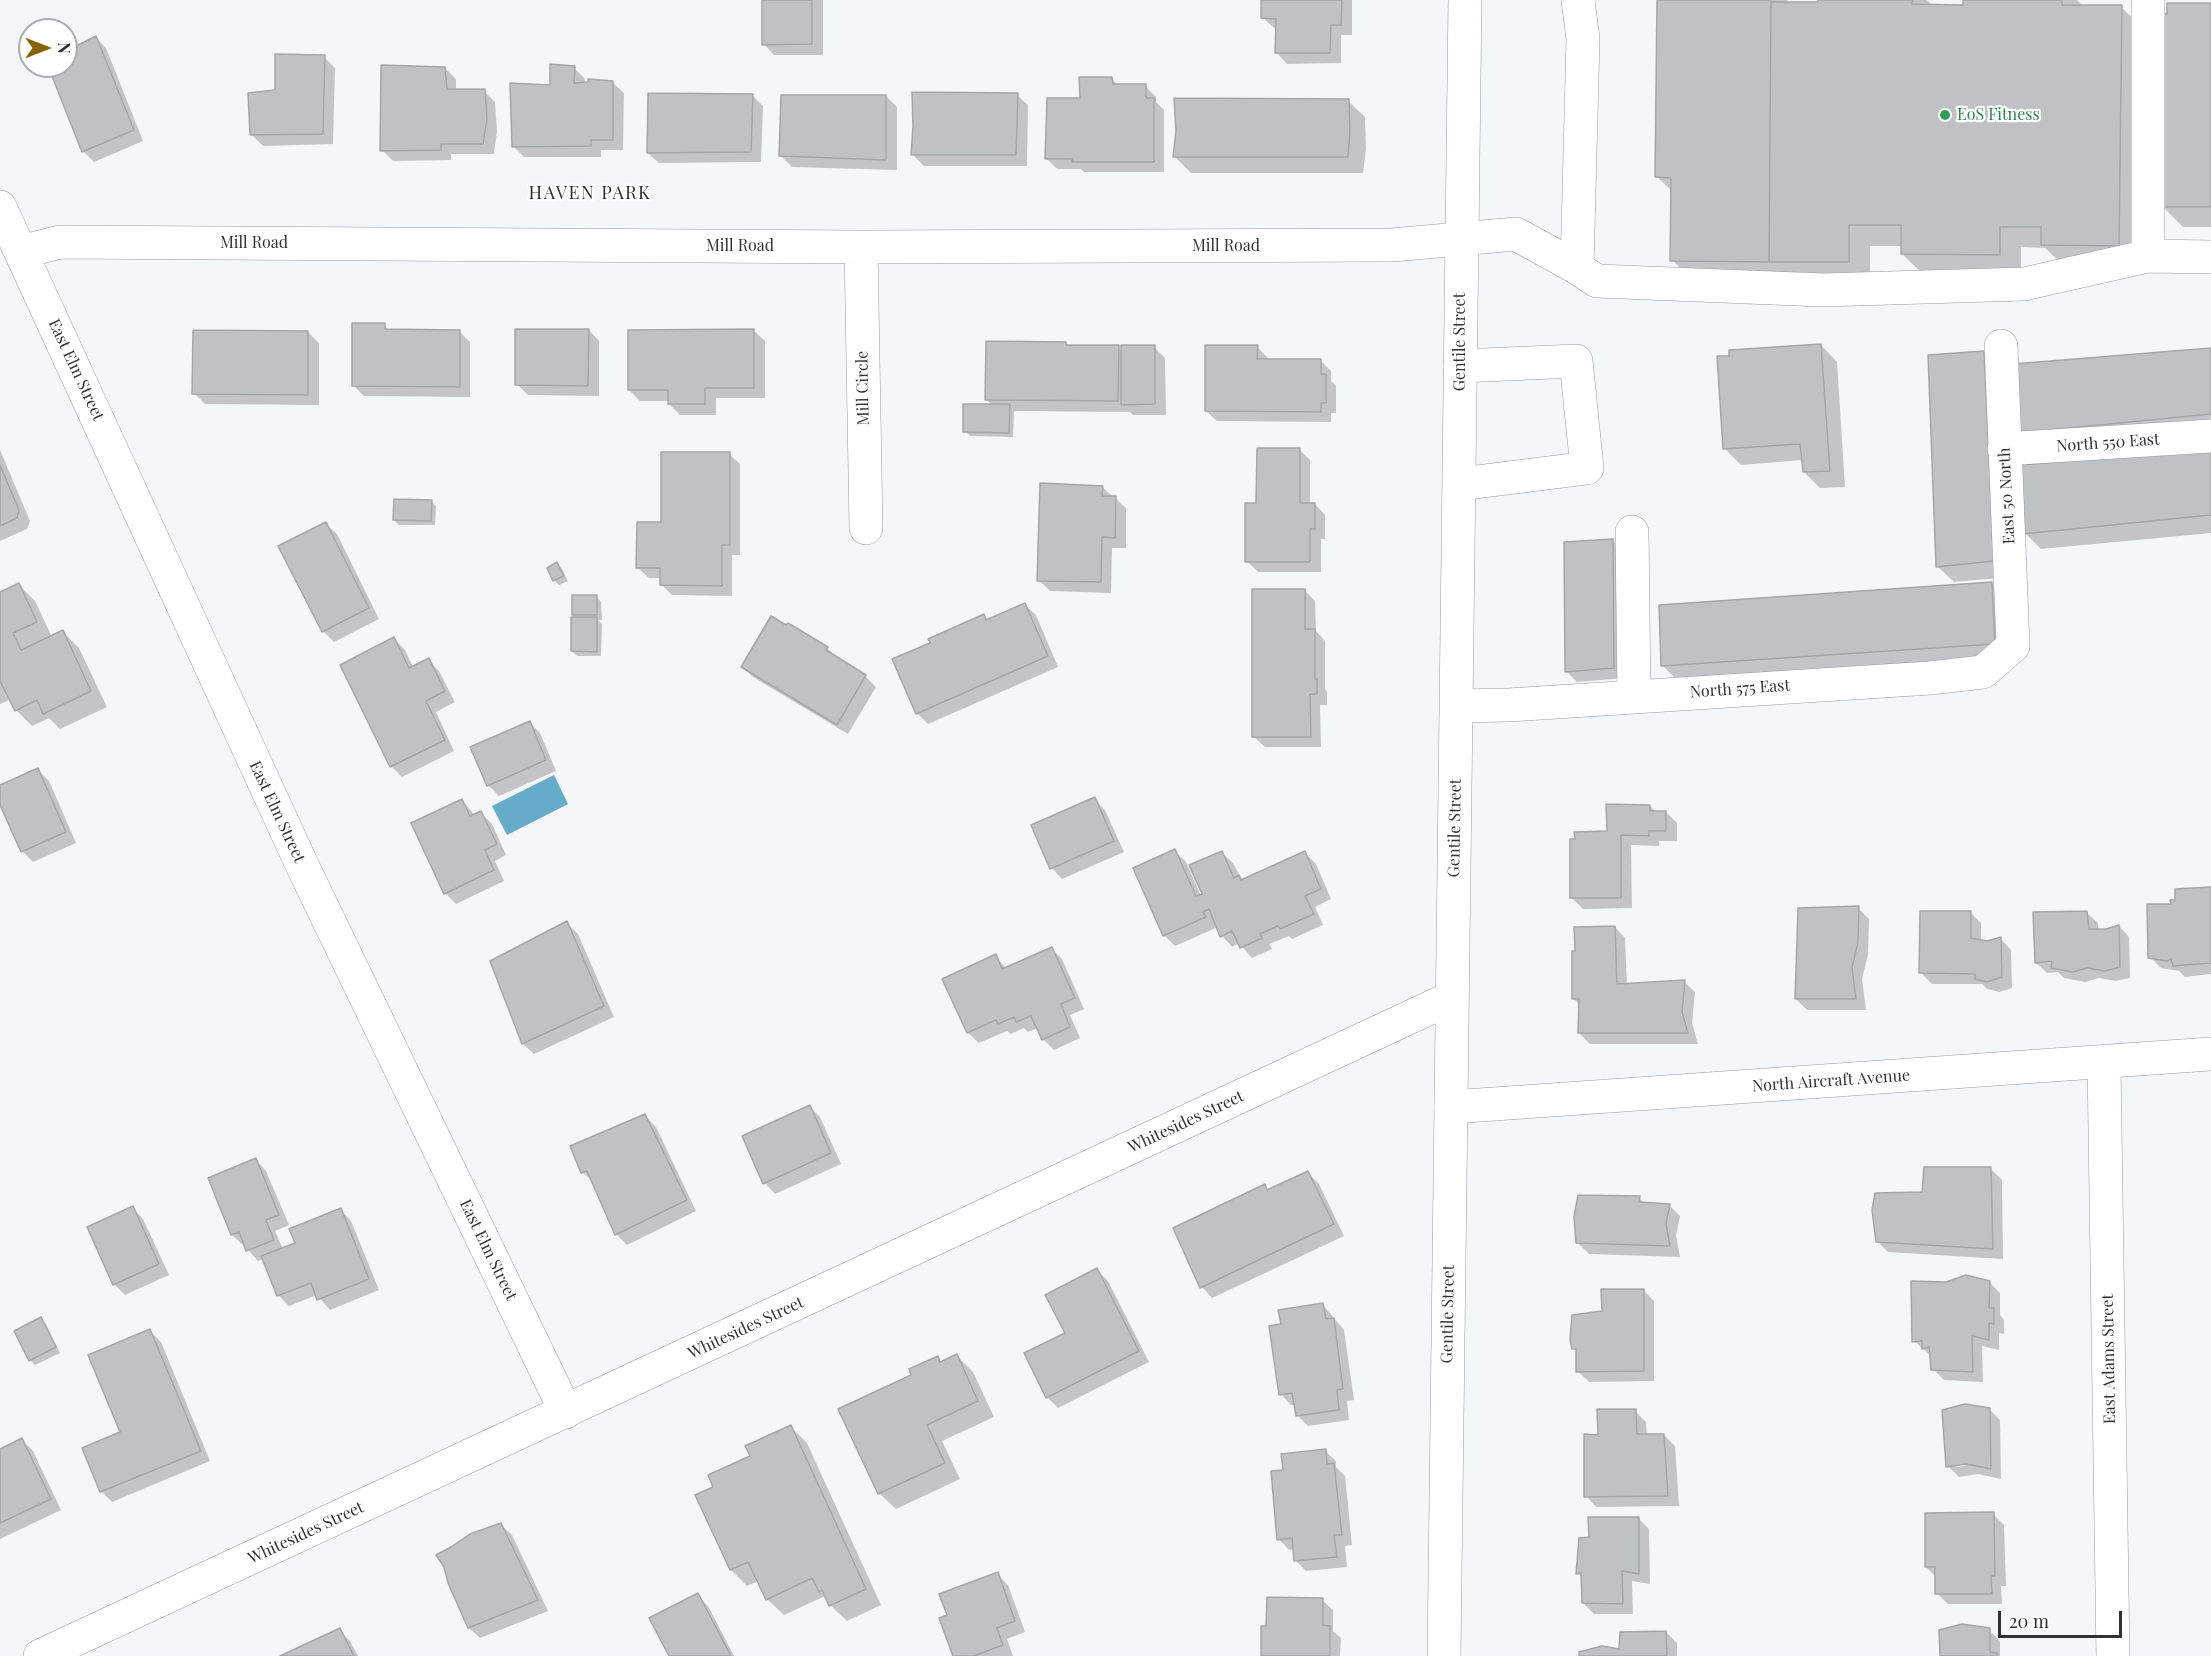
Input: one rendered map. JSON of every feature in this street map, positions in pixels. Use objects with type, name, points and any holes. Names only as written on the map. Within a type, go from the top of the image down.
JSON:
[{"type":"street","name":"Gentile Street","points":[[1444,1656],[1465,0]]},
{"type":"street","points":[[1577,268],[1583,39],[1578,0]]},
{"type":"street","points":[[2148,0],[2148,256]]},
{"type":"street","name":"Mill Road","points":[[8,231],[60,242],[861,247],[1392,245],[1516,234],[1577,268],[1596,282],[1823,290],[2025,284],[2148,256],[2211,257]]},
{"type":"street","name":"East Elm Street","points":[[8,231],[302,866],[566,1412]]},
{"type":"street","name":"Mill Circle","points":[[861,247],[866,528]]},
{"type":"street","name":"East 50 North","points":[[2001,346],[2013,646]]},
{"type":"street","points":[[1460,366],[1576,361],[1587,468],[1460,484]]},
{"type":"street","name":"North 550 East","points":[[2004,449],[2211,436]]},
{"type":"street","points":[[1632,532],[1634,696]]},
{"type":"street","name":"North 575 East","points":[[1457,706],[1509,705],[1930,678],[1983,672],[2013,646]]},
{"type":"street","name":"Whitesides Street","points":[[40,1656],[1451,998]]},
{"type":"street","name":"North Aircraft Avenue","points":[[1451,1107],[2211,1054]]},
{"type":"street","name":"East Adams Street","points":[[2104,1062],[2113,1656]]},
{"type":"water","points":[[554,775],[568,804],[507,835],[492,806]]},
{"type":"building","points":[[762,0],[812,0],[812,44],[762,45]]},
{"type":"building","points":[[1261,0],[1342,0],[1341,25],[1331,25],[1330,53],[1275,53],[1276,19],[1261,18]]},
{"type":"building","points":[[1657,0],[1771,0],[1769,262],[1670,261],[1671,178],[1655,177]]},
{"type":"building","name":"EoS Fitness","points":[[1818,0],[1913,0],[1912,4],[1963,5],[1963,0],[2062,0],[2062,5],[2122,5],[2119,246],[2041,245],[2041,227],[2000,227],[2000,255],[1901,254],[1901,225],[1849,225],[1849,262],[1769,262],[1771,2],[1818,2]]},
{"type":"building","points":[[2167,3],[2211,3],[2211,207],[2160,207],[2161,13],[2167,14]]},
{"type":"building","points":[[96,36],[134,130],[82,152],[53,78],[78,78],[78,45]]},
{"type":"building","points":[[275,54],[325,55],[323,134],[250,135],[248,93],[275,90]]},
{"type":"building","points":[[550,64],[575,66],[574,83],[588,82],[588,79],[613,81],[613,140],[591,140],[591,146],[512,147],[510,83],[550,85]]},
{"type":"building","points":[[381,65],[445,67],[447,89],[485,89],[487,119],[483,144],[441,144],[441,150],[380,151]]},
{"type":"building","points":[[1079,77],[1112,77],[1113,84],[1146,84],[1146,98],[1154,98],[1154,162],[1072,162],[1072,159],[1045,159],[1047,98],[1080,98]]},
{"type":"building","points":[[912,92],[1018,93],[1016,155],[911,155]]},
{"type":"building","points":[[648,93],[753,94],[751,152],[647,153]]},
{"type":"building","points":[[781,95],[886,95],[886,160],[779,156]]},
{"type":"building","points":[[1174,98],[1349,99],[1348,157],[1173,157],[1176,131]]},
{"type":"building","points":[[352,323],[385,323],[385,329],[460,330],[460,387],[352,386]]},
{"type":"building","points":[[515,329],[589,329],[588,386],[515,385]]},
{"type":"building","points":[[754,329],[754,388],[705,388],[705,404],[668,404],[668,390],[628,390],[628,330]]},
{"type":"building","points":[[193,330],[308,331],[308,395],[192,394]]},
{"type":"building","points":[[986,341],[1119,345],[1118,401],[985,400]]},
{"type":"building","points":[[1821,344],[1830,471],[1803,472],[1800,444],[1723,449],[1717,356],[1729,356],[1729,350]]},
{"type":"building","points":[[1121,345],[1155,345],[1155,404],[1121,405]]},
{"type":"building","points":[[1205,345],[1258,345],[1257,359],[1321,359],[1321,374],[1326,374],[1326,403],[1321,403],[1321,412],[1205,411]]},
{"type":"building","points":[[2211,348],[2211,414],[2018,433],[2013,364]]},
{"type":"building","points":[[1984,351],[1994,561],[1936,567],[1928,355]]},
{"type":"building","points":[[963,404],[1010,404],[1009,433],[963,432]]},
{"type":"building","points":[[1257,448],[1300,448],[1300,503],[1315,503],[1315,529],[1310,529],[1310,562],[1245,562],[1245,503],[1256,503]]},
{"type":"building","points":[[2211,450],[2211,515],[2023,534],[2019,465]]},
{"type":"building","points":[[661,452],[730,452],[730,545],[722,545],[722,586],[660,585],[660,568],[636,568],[637,522],[661,522]]},
{"type":"building","points":[[0,465],[19,510],[17,518],[0,526]]},
{"type":"building","points":[[1040,483],[1103,486],[1102,496],[1116,496],[1115,538],[1102,537],[1101,582],[1037,581]]},
{"type":"building","points":[[394,499],[432,500],[431,521],[393,520]]},
{"type":"building","points":[[326,522],[369,608],[322,632],[278,546]]},
{"type":"building","points":[[1613,539],[1614,668],[1565,672],[1564,542]]},
{"type":"building","points":[[557,562],[564,576],[553,581],[547,568]]},
{"type":"building","points":[[1992,582],[1995,644],[1661,666],[1659,605]]},
{"type":"building","points":[[19,583],[37,622],[13,633],[21,650],[63,630],[91,691],[43,714],[37,700],[15,711],[0,681],[0,592]]},
{"type":"building","points":[[1252,589],[1305,589],[1305,629],[1315,629],[1317,694],[1310,694],[1311,737],[1252,737]]},
{"type":"building","points":[[572,595],[597,595],[597,615],[572,615]]},
{"type":"building","points":[[1025,603],[1048,656],[916,714],[892,659],[930,643],[928,639],[984,614],[986,620]]},
{"type":"building","points":[[771,616],[786,625],[788,623],[828,647],[826,650],[866,675],[837,725],[741,667]]},
{"type":"building","points":[[571,617],[597,617],[597,652],[571,651]]},
{"type":"building","points":[[394,637],[409,668],[429,658],[445,691],[426,701],[445,740],[390,767],[340,665]]},
{"type":"building","points":[[530,721],[546,760],[487,786],[470,747]]},
{"type":"building","points":[[38,768],[66,832],[21,852],[0,805],[0,785]]},
{"type":"building","points":[[1095,797],[1114,841],[1050,869],[1031,825]]},
{"type":"building","points":[[462,799],[470,816],[481,811],[497,844],[485,850],[494,870],[444,894],[411,823]]},
{"type":"building","points":[[1606,804],[1650,805],[1650,811],[1666,811],[1666,831],[1649,831],[1649,836],[1621,835],[1621,898],[1570,898],[1570,839],[1575,839],[1574,832],[1607,831]]},
{"type":"building","points":[[1175,849],[1196,896],[1202,894],[1189,865],[1222,851],[1234,878],[1239,875],[1241,880],[1305,851],[1321,889],[1305,896],[1314,914],[1280,929],[1278,926],[1260,934],[1262,938],[1240,948],[1232,931],[1220,937],[1209,909],[1203,912],[1206,917],[1163,936],[1133,868]]},
{"type":"building","points":[[2211,887],[2211,963],[2173,966],[2171,959],[2167,961],[2148,958],[2147,904],[2171,904],[2170,900],[2175,900],[2175,889]]},
{"type":"building","points":[[1859,906],[1858,942],[1852,968],[1856,999],[1795,999],[1798,908]]},
{"type":"building","points":[[1920,911],[1971,911],[1971,938],[1987,941],[2001,937],[2002,977],[1987,982],[1975,979],[1975,974],[1919,973]]},
{"type":"building","points":[[2087,911],[2089,929],[2106,929],[2119,925],[2120,967],[2105,971],[2087,968],[2073,972],[2051,968],[2052,961],[2035,963],[2033,912]]},
{"type":"building","points":[[567,921],[604,1006],[522,1044],[490,961]]},
{"type":"building","points":[[1615,926],[1617,984],[1685,980],[1682,1012],[1688,1033],[1578,1033],[1579,999],[1572,999],[1574,927]]},
{"type":"building","points":[[1052,947],[1075,998],[1061,1004],[1070,1027],[1042,1040],[1031,1016],[1016,1022],[1014,1017],[998,1024],[996,1020],[967,1033],[942,979],[996,954],[1002,969]]},
{"type":"building","points":[[810,1105],[831,1153],[763,1184],[742,1136]]},
{"type":"building","points":[[645,1114],[687,1200],[615,1235],[587,1171],[581,1173],[570,1146]]},
{"type":"building","points":[[256,1158],[279,1215],[266,1220],[274,1240],[246,1251],[239,1232],[231,1235],[208,1178]]},
{"type":"building","points":[[1924,1167],[1991,1167],[1993,1249],[1876,1242],[1872,1210],[1875,1193],[1922,1192]]},
{"type":"building","points":[[1308,1171],[1334,1224],[1200,1288],[1173,1228],[1265,1184],[1267,1190]]},
{"type":"building","points":[[1578,1195],[1640,1196],[1639,1202],[1670,1204],[1666,1223],[1670,1246],[1576,1243],[1574,1217]]},
{"type":"building","points":[[133,1206],[159,1264],[113,1285],[87,1227]]},
{"type":"building","points":[[341,1208],[369,1279],[317,1300],[311,1283],[277,1296],[261,1256],[295,1243],[289,1229]]},
{"type":"building","points":[[1097,1268],[1139,1351],[1046,1398],[1024,1353],[1065,1333],[1045,1295]]},
{"type":"building","points":[[1966,1275],[1990,1281],[1989,1308],[1994,1308],[1994,1324],[1989,1323],[1989,1340],[1972,1336],[1973,1372],[1931,1370],[1929,1347],[1922,1349],[1922,1341],[1912,1342],[1911,1281],[1946,1282]]},
{"type":"building","points":[[1601,1289],[1644,1289],[1644,1371],[1576,1372],[1576,1349],[1572,1349],[1570,1339],[1572,1315],[1602,1311]]},
{"type":"building","points":[[1323,1303],[1326,1319],[1334,1318],[1343,1389],[1337,1390],[1339,1410],[1296,1416],[1292,1393],[1279,1395],[1269,1326],[1281,1324],[1278,1310]]},
{"type":"building","points":[[41,1317],[56,1347],[29,1361],[14,1331]]},
{"type":"building","points":[[150,1329],[201,1451],[100,1492],[82,1448],[120,1432],[88,1355]]},
{"type":"building","points":[[957,1354],[978,1401],[927,1425],[945,1463],[878,1494],[838,1409],[911,1375],[909,1369],[938,1356],[940,1362]]},
{"type":"building","points":[[1965,1404],[1990,1408],[1991,1469],[1966,1464],[1946,1467],[1942,1410]]},
{"type":"building","points":[[1597,1409],[1636,1409],[1637,1434],[1664,1434],[1668,1496],[1584,1497],[1584,1434],[1598,1435]]},
{"type":"building","points":[[791,1425],[866,1589],[829,1606],[822,1590],[819,1592],[812,1578],[766,1600],[748,1562],[730,1570],[695,1495],[713,1487],[708,1475],[750,1456],[745,1446]]},
{"type":"building","points":[[22,1438],[51,1499],[0,1523],[0,1449]]},
{"type":"building","points":[[1326,1449],[1327,1464],[1334,1463],[1342,1535],[1334,1535],[1337,1557],[1294,1561],[1292,1538],[1277,1540],[1271,1471],[1283,1470],[1281,1454]]},
{"type":"building","points":[[1994,1512],[1995,1576],[1991,1576],[1992,1594],[1935,1594],[1935,1567],[1925,1567],[1925,1513]]},
{"type":"building","points":[[1588,1517],[1639,1517],[1639,1574],[1622,1571],[1623,1604],[1582,1603],[1581,1573],[1576,1574],[1579,1538],[1589,1537]]},
{"type":"building","points":[[501,1523],[538,1600],[468,1628],[448,1583],[444,1567],[436,1555],[470,1534]]},
{"type":"building","points":[[998,1572],[1015,1621],[997,1628],[1003,1645],[974,1656],[953,1656],[939,1618],[947,1615],[939,1594]]},
{"type":"building","points":[[698,1593],[731,1656],[669,1656],[649,1618]]},
{"type":"building","points":[[1267,1597],[1323,1598],[1323,1625],[1330,1626],[1330,1656],[1261,1656],[1261,1626],[1266,1626]]},
{"type":"building","points":[[1962,1624],[1990,1628],[1990,1652],[1997,1653],[1997,1656],[1940,1656],[1939,1630]]},
{"type":"building","points":[[340,1628],[354,1656],[280,1656]]},
{"type":"building","points":[[1666,1631],[1667,1656],[1579,1656],[1579,1652],[1602,1646],[1619,1649],[1620,1632]]},
{"type":"place","name":"EoS Fitness","points":[[1945,115]]},
{"type":"district","name":"HAVEN PARK","points":[[590,193]]}]
